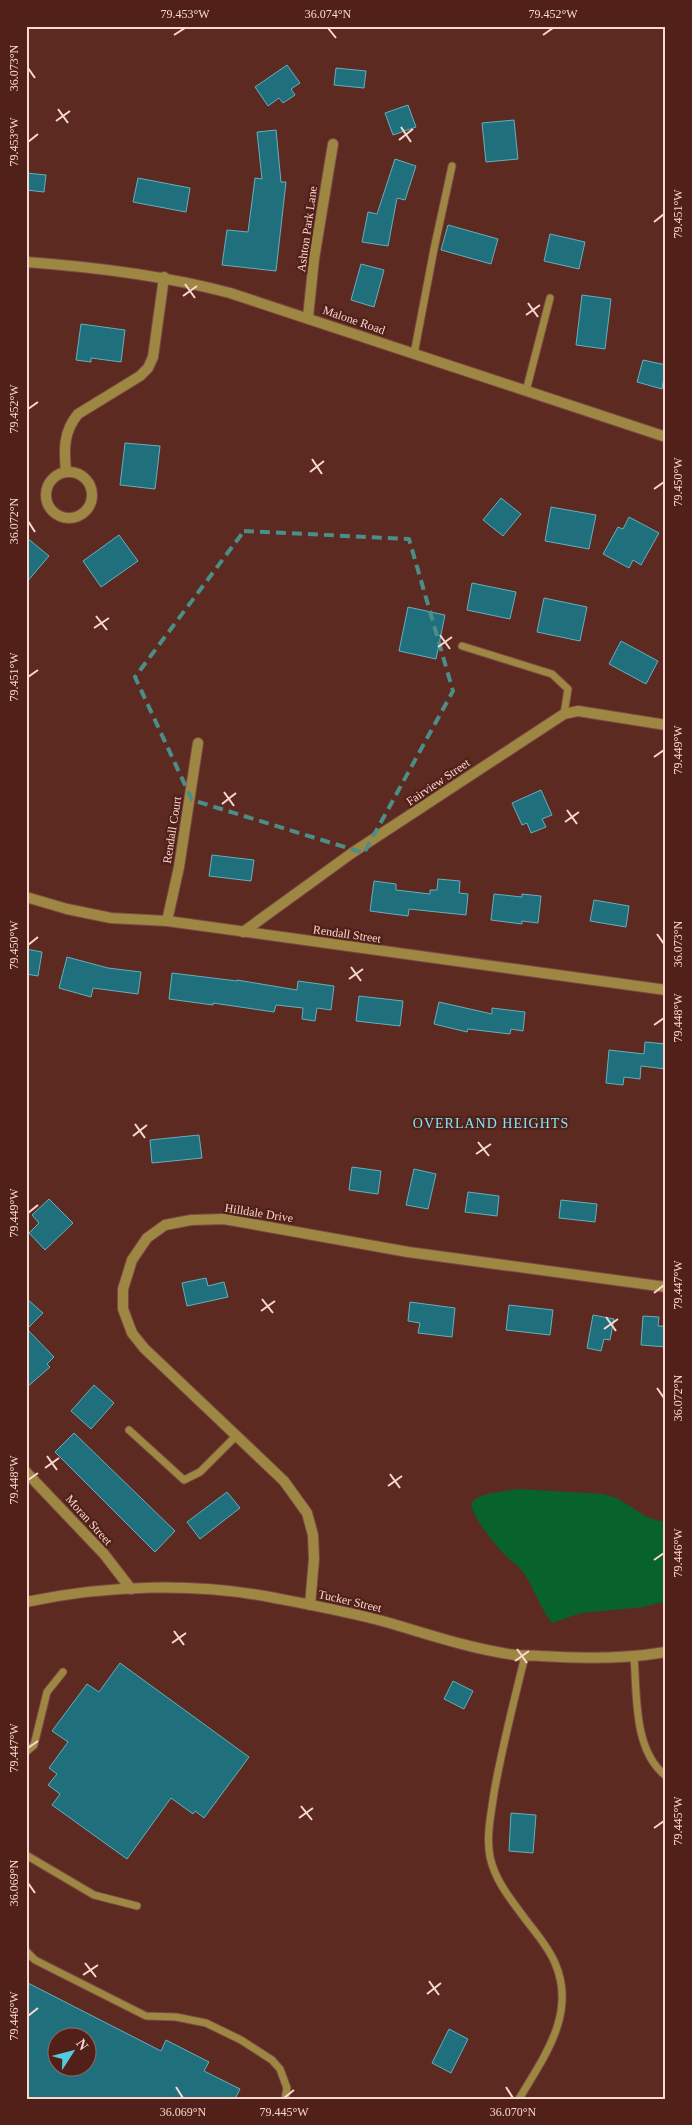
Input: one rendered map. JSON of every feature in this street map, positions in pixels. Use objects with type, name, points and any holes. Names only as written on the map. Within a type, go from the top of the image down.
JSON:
[{"type":"street","name":"Ashton Park Lane","points":[[308,318],[314,259],[333,144]]},
{"type":"street","name":"Malone Road","points":[[26,262],[124,271],[164,277],[230,293],[666,437]]},
{"type":"street","points":[[66,472],[64,449],[71,422],[78,414],[140,376],[148,368],[153,357],[164,277]]},
{"type":"street","points":[[66,472],[74,472],[87,480],[92,494],[88,509],[82,514],[70,518],[63,517],[52,511],[46,498],[48,485],[52,479],[66,472]]},
{"type":"street","name":"Fairview Street","points":[[242,932],[352,853],[564,714],[578,711],[666,724]]},
{"type":"street","name":"Rendall Court","points":[[167,921],[179,867],[198,742]]},
{"type":"street","name":"Rendall Street","points":[[26,897],[67,909],[111,918],[167,921],[666,990]]},
{"type":"street","name":"Hilldale Drive","points":[[310,1605],[314,1551],[313,1535],[306,1513],[284,1480],[144,1348],[132,1333],[123,1309],[123,1289],[132,1260],[147,1238],[165,1225],[192,1220],[224,1219],[408,1252],[666,1287]]},
{"type":"street","name":"Moran Street","points":[[26,1472],[104,1554],[131,1589]]},
{"type":"street","name":"Tucker Street","points":[[26,1602],[131,1589],[223,1590],[273,1597],[310,1605],[384,1622],[477,1648],[525,1656],[573,1659],[634,1656],[666,1652]]},
{"type":"lane","points":[[414,354],[452,166]]},
{"type":"lane","points":[[526,392],[550,298]]},
{"type":"lane","points":[[462,646],[552,674],[568,689],[564,714]]},
{"type":"lane","points":[[129,1430],[184,1480],[200,1472],[236,1436]]},
{"type":"lane","points":[[519,2099],[549,2049],[562,2017],[564,1995],[555,1962],[495,1874],[487,1836],[499,1766],[525,1656]]},
{"type":"lane","points":[[634,1656],[642,1740],[647,1755],[666,1776]]},
{"type":"lane","points":[[26,1752],[34,1746],[47,1692],[63,1672]]},
{"type":"lane","points":[[26,1855],[94,1895],[137,1906]]},
{"type":"lane","points":[[26,1951],[35,1960],[146,2016],[176,2017],[206,2023],[241,2040],[272,2060],[280,2069],[286,2088],[285,2099]]},
{"type":"highlighted area","points":[[244,531],[409,539],[453,691],[364,853],[192,800],[135,677]]},
{"type":"shaded area","points":[[518,1489],[603,1494],[617,1498],[647,1517],[666,1523],[666,1601],[644,1607],[581,1613],[552,1623],[524,1574],[491,1539],[472,1508],[472,1503],[479,1497]]},
{"type":"building","points":[[287,65],[300,83],[291,89],[295,95],[283,103],[279,98],[268,106],[255,87]]},
{"type":"building","points":[[336,68],[366,71],[364,88],[334,85]]},
{"type":"building","points":[[408,105],[416,127],[393,135],[385,113]]},
{"type":"building","points":[[514,120],[518,159],[486,162],[482,123]]},
{"type":"building","points":[[276,130],[281,182],[286,182],[276,271],[222,265],[227,230],[248,232],[255,178],[262,179],[257,132]]},
{"type":"building","points":[[395,159],[416,166],[405,200],[397,198],[388,246],[362,242],[368,212],[377,214]]},
{"type":"building","points":[[26,173],[46,175],[44,192],[26,190]]},
{"type":"building","points":[[138,178],[190,188],[186,212],[133,202]]},
{"type":"building","points":[[448,225],[498,239],[491,264],[441,250]]},
{"type":"building","points":[[550,234],[585,242],[579,269],[544,261]]},
{"type":"building","points":[[361,264],[384,270],[374,307],[351,300]]},
{"type":"building","points":[[582,295],[611,299],[605,349],[576,345]]},
{"type":"building","points":[[81,324],[125,330],[121,362],[91,358],[91,362],[76,360]]},
{"type":"building","points":[[643,360],[666,365],[662,389],[637,382]]},
{"type":"building","points":[[125,443],[160,446],[155,489],[120,485]]},
{"type":"building","points":[[501,498],[521,514],[503,536],[483,520]]},
{"type":"building","points":[[551,507],[596,515],[589,549],[545,541]]},
{"type":"building","points":[[629,517],[659,533],[641,565],[633,560],[629,568],[603,554],[618,527],[623,529]]},
{"type":"building","points":[[119,535],[138,561],[101,587],[83,561]]},
{"type":"building","points":[[26,537],[49,556],[26,583]]},
{"type":"building","points":[[472,583],[516,592],[510,619],[467,610]]},
{"type":"building","points":[[544,598],[587,607],[580,641],[537,632]]},
{"type":"building","points":[[408,607],[445,615],[436,659],[399,651]]},
{"type":"building","points":[[621,641],[658,661],[646,684],[609,664]]},
{"type":"building","points":[[541,790],[552,815],[542,819],[546,827],[531,833],[527,823],[522,825],[512,803]]},
{"type":"building","points":[[212,855],[254,860],[251,881],[209,876]]},
{"type":"building","points":[[438,879],[460,881],[459,893],[468,894],[466,915],[409,909],[408,916],[370,911],[374,881],[396,884],[396,890],[430,894],[430,890],[437,890]]},
{"type":"building","points":[[494,894],[522,897],[522,894],[541,896],[538,923],[522,921],[522,924],[491,920]]},
{"type":"building","points":[[594,900],[629,906],[626,927],[590,921]]},
{"type":"building","points":[[26,949],[42,952],[38,976],[26,974]]},
{"type":"building","points":[[67,957],[108,968],[141,972],[138,994],[93,988],[91,997],[59,988]]},
{"type":"building","points":[[172,973],[237,980],[297,990],[298,981],[334,986],[331,1010],[317,1008],[315,1021],[302,1019],[303,1008],[276,1005],[274,1012],[169,999]]},
{"type":"building","points":[[359,996],[403,1001],[400,1026],[356,1021]]},
{"type":"building","points":[[439,1002],[492,1014],[492,1008],[525,1012],[523,1031],[511,1029],[510,1034],[468,1029],[467,1032],[434,1024]]},
{"type":"building","points":[[645,1042],[666,1044],[666,1069],[641,1066],[640,1079],[624,1077],[623,1085],[606,1083],[609,1050],[644,1054]]},
{"type":"building","points":[[199,1135],[202,1158],[152,1163],[150,1140]]},
{"type":"building","points":[[352,1167],[381,1171],[378,1194],[349,1190]]},
{"type":"building","points":[[414,1169],[436,1174],[428,1209],[406,1205]]},
{"type":"building","points":[[468,1192],[499,1196],[497,1216],[465,1212]]},
{"type":"building","points":[[49,1199],[73,1223],[45,1250],[29,1233],[39,1223],[32,1215]]},
{"type":"building","points":[[561,1200],[597,1204],[595,1222],[559,1218]]},
{"type":"building","points":[[206,1278],[208,1286],[224,1282],[228,1297],[187,1306],[182,1283]]},
{"type":"building","points":[[26,1298],[43,1313],[27,1329],[54,1357],[47,1364],[50,1367],[26,1388]]},
{"type":"building","points":[[410,1302],[455,1308],[452,1337],[418,1333],[420,1323],[408,1321]]},
{"type":"building","points":[[509,1305],[553,1310],[550,1335],[506,1330]]},
{"type":"building","points":[[593,1315],[614,1319],[610,1340],[604,1339],[601,1351],[587,1348]]},
{"type":"building","points":[[643,1316],[659,1317],[658,1326],[666,1326],[666,1347],[641,1345]]},
{"type":"building","points":[[94,1385],[114,1403],[91,1429],[71,1411]]},
{"type":"building","points":[[74,1433],[175,1531],[155,1552],[55,1452]]},
{"type":"building","points":[[227,1492],[240,1508],[200,1539],[187,1522]]},
{"type":"building","points":[[120,1663],[249,1757],[204,1818],[195,1811],[193,1814],[171,1798],[127,1859],[52,1805],[60,1794],[48,1785],[57,1774],[49,1768],[68,1742],[52,1731],[87,1684],[99,1692]]},
{"type":"building","points":[[453,1681],[473,1691],[464,1709],[444,1699]]},
{"type":"building","points":[[511,1813],[536,1815],[533,1853],[509,1851]]},
{"type":"building","points":[[26,1982],[161,2051],[166,2040],[209,2062],[204,2071],[240,2089],[235,2099],[26,2099]]},
{"type":"building","points":[[449,2029],[468,2039],[451,2073],[432,2063]]},
{"type":"waterway","points":[[661,1597],[666,1606]]},
{"type":"district","name":"OVERLAND HEIGHTS","points":[[491,1123]]}]
